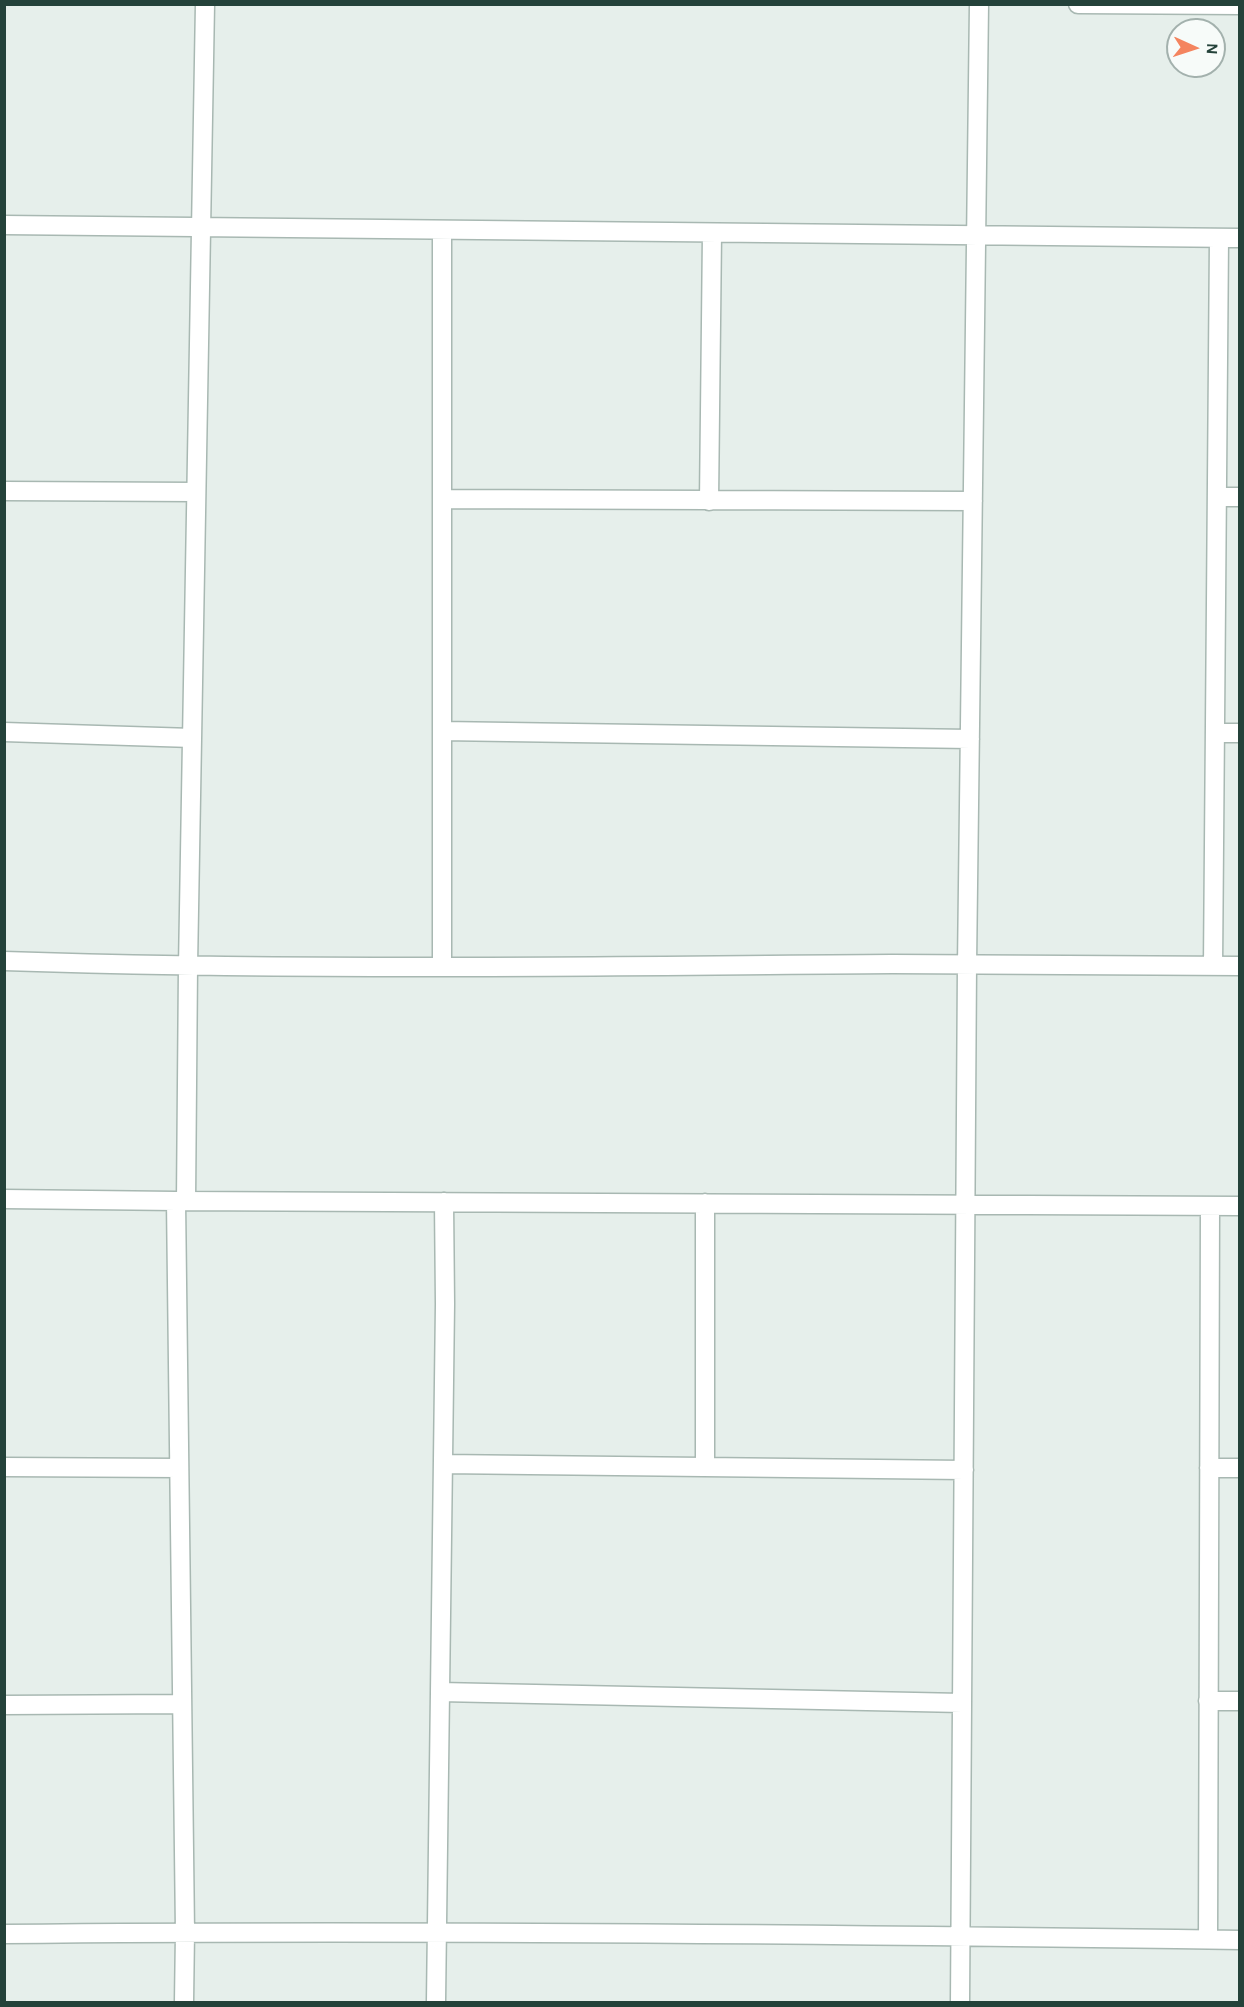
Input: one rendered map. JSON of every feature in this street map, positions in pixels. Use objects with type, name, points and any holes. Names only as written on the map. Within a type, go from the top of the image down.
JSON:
[{"type":"street","points":[[184,2002],[179,1468],[181,1201],[188,966],[205,4]]},
{"type":"street","points":[[960,2002],[967,964],[979,4]]},
{"type":"street","points":[[1078,4],[1239,5]]},
{"type":"street","points":[[4,225],[1239,238]]},
{"type":"street","points":[[442,230],[442,966]]},
{"type":"street","points":[[709,501],[712,233]]},
{"type":"street","points":[[1213,966],[1219,238]]},
{"type":"street","points":[[4,491],[196,492]]},
{"type":"street","points":[[1217,497],[1239,497]]},
{"type":"street","points":[[442,499],[973,501]]},
{"type":"street","points":[[442,731],[970,739]]},
{"type":"street","points":[[4,732],[192,738]]},
{"type":"street","points":[[1215,733],[1239,733]]},
{"type":"street","points":[[4,961],[188,966],[967,964],[1239,966]]},
{"type":"street","points":[[4,1199],[1239,1206]]},
{"type":"street","points":[[436,2002],[444,1202]]},
{"type":"street","points":[[705,1203],[705,1467]]},
{"type":"street","points":[[1208,1939],[1210,1206]]},
{"type":"street","points":[[443,1464],[964,1470]]},
{"type":"street","points":[[4,1467],[179,1468]]},
{"type":"street","points":[[1209,1468],[1239,1468]]},
{"type":"street","points":[[440,1692],[962,1703]]},
{"type":"street","points":[[1208,1701],[1239,1701]]},
{"type":"street","points":[[4,1705],[182,1704]]},
{"type":"street","points":[[4,1934],[436,1933],[1239,1940]]}]
